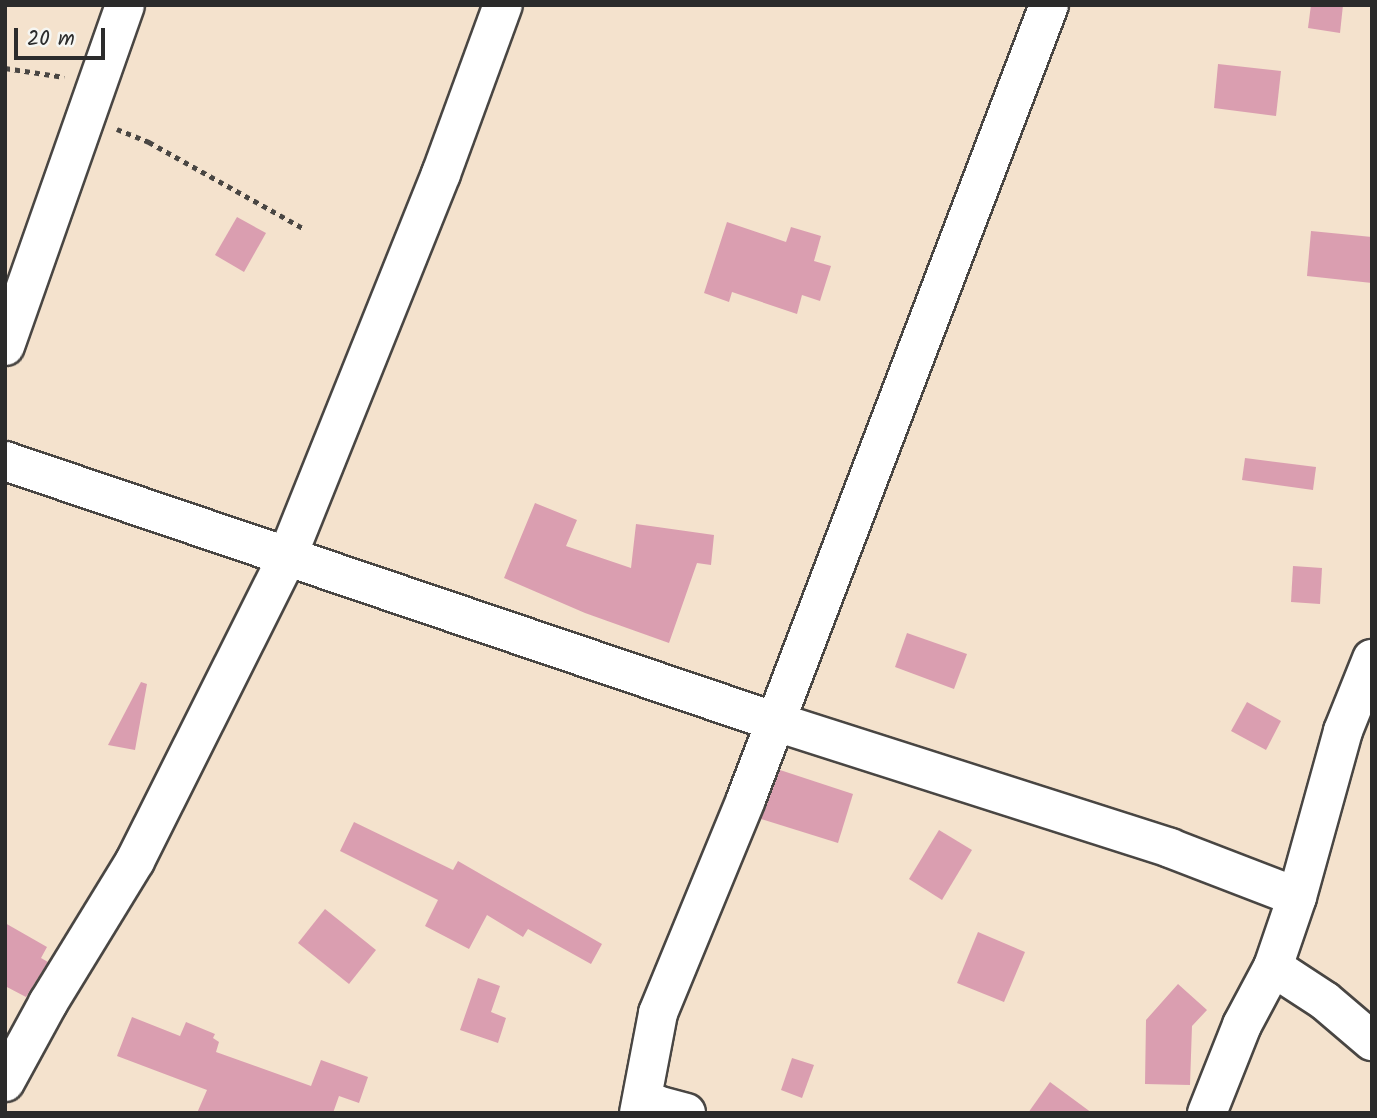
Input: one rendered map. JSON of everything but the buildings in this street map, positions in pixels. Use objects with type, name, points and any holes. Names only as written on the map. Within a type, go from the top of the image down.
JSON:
[{"type":"street","points":[[5,346],[125,5]]},
{"type":"street","points":[[5,1082],[48,1003],[135,861],[287,557],[441,174],[503,5]]},
{"type":"street","points":[[640,1113],[658,1013],[746,799],[1049,5]]},
{"type":"street","points":[[5,461],[774,722],[1170,848],[1297,897]]},
{"type":"street","points":[[1207,1113],[1242,1025],[1273,967],[1297,897],[1343,731],[1372,659]]},
{"type":"street","points":[[1273,967],[1325,1001],[1372,1041]]},
{"type":"street","points":[[640,1113],[657,1105],[686,1113]]},
{"type":"path","points":[[5,68],[65,77],[76,83],[86,110],[303,228]]}]
